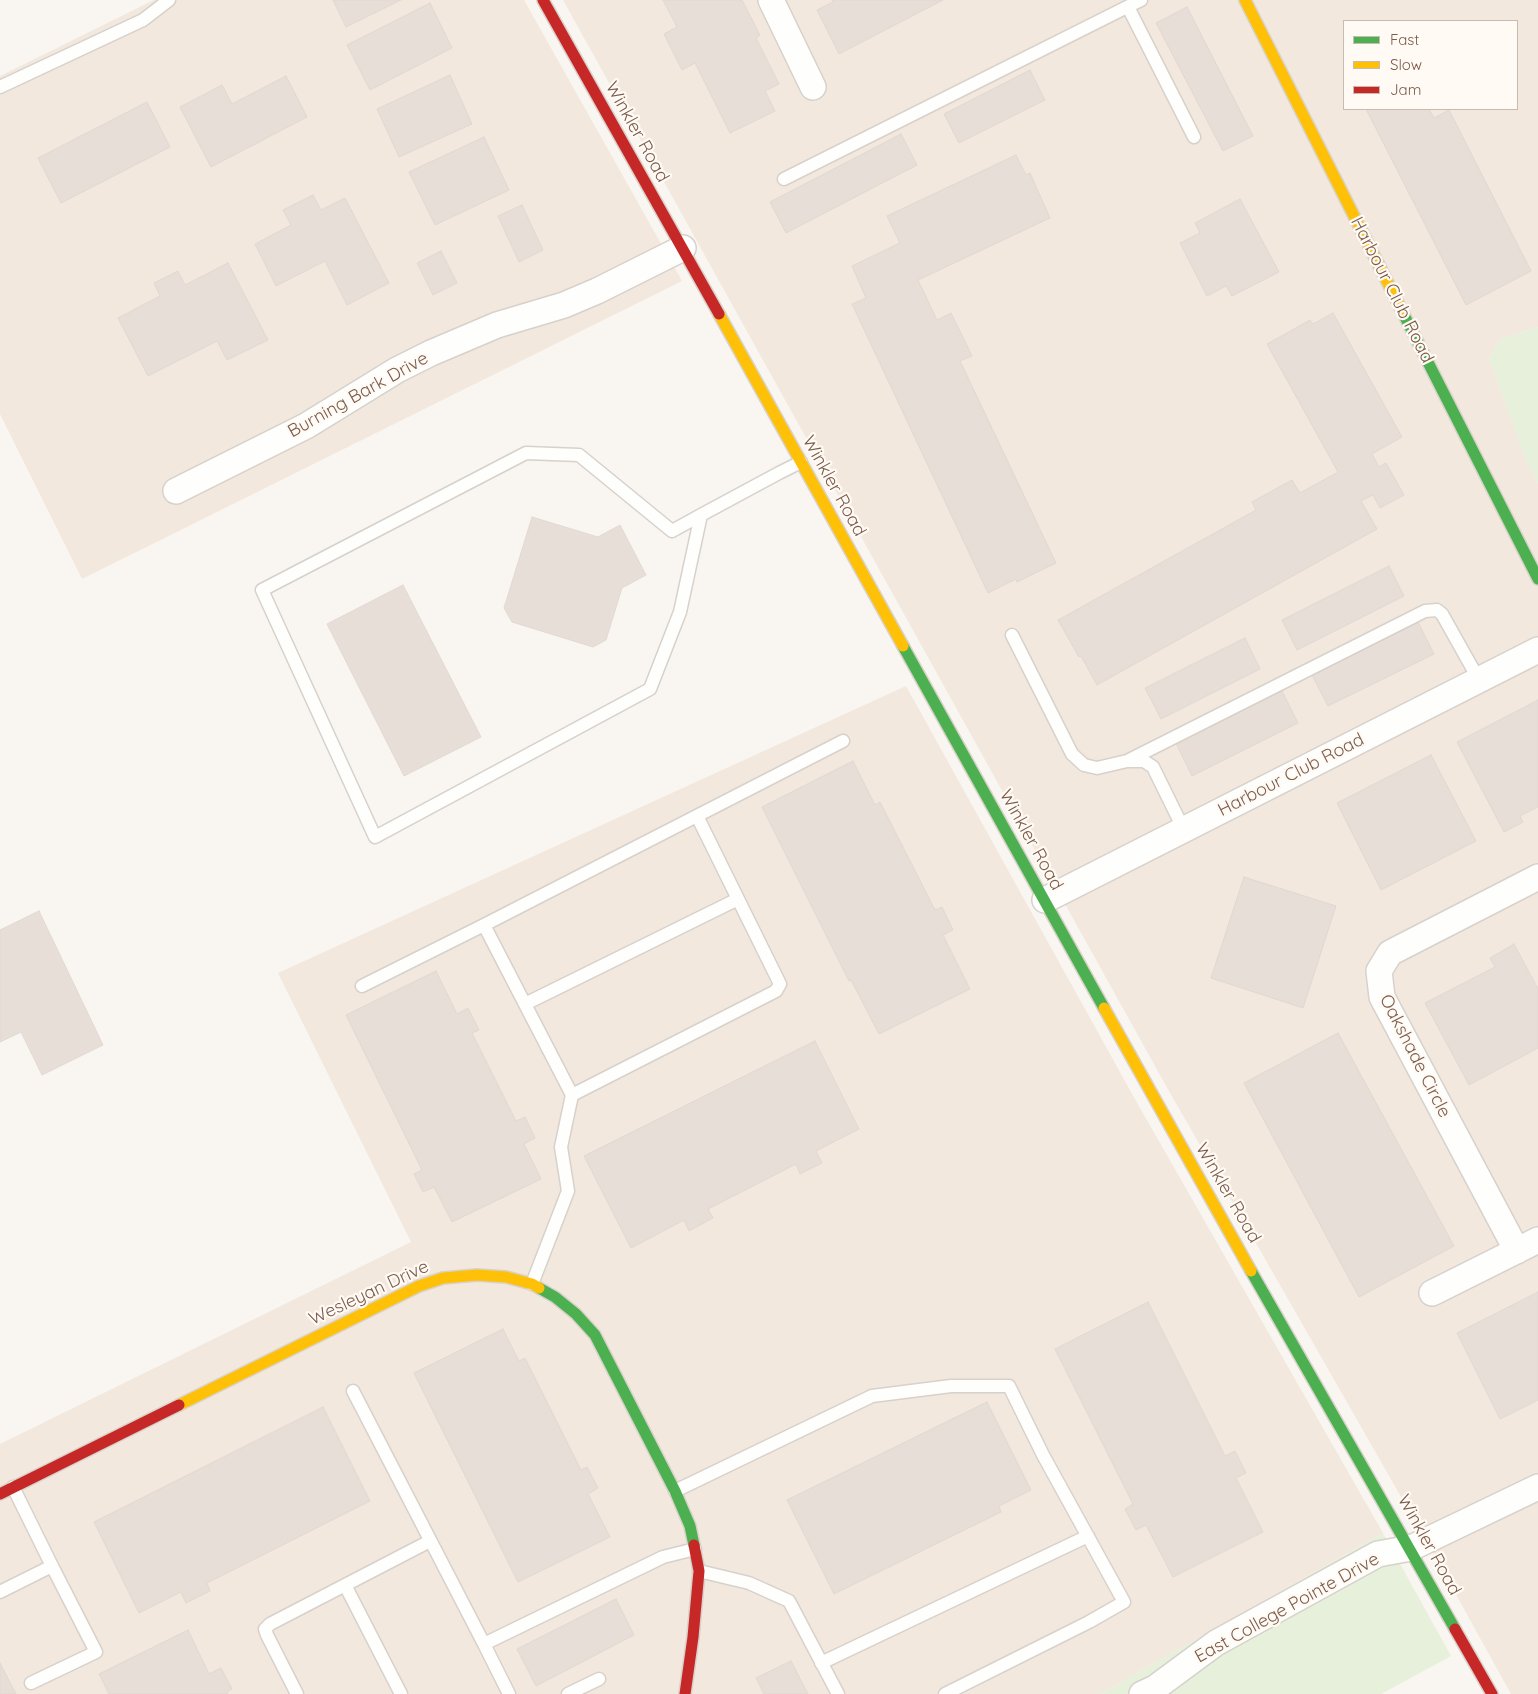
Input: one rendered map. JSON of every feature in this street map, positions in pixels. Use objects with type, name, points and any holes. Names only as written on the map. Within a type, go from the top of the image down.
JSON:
[{"type":"street","name":"Winkler Road","points":[[543,0],[683,248],[1155,1101],[1411,1548],[1492,1694]]},
{"type":"street","points":[[770,0],[814,87]]},
{"type":"street","name":"Harbour Club Road","points":[[1246,0],[1538,579]]},
{"type":"street","name":"Burning Bark Drive","points":[[176,491],[306,426],[397,370],[431,353],[497,325],[564,305],[597,291],[683,248]]},
{"type":"street","name":"Harbour Club Road","points":[[1044,900],[1538,650]]},
{"type":"street","name":"Oakshade Circle","points":[[1432,1293],[1528,1246],[1382,997],[1379,971],[1390,953],[1538,877]]},
{"type":"street","name":"Wesleyan Drive","points":[[0,1494],[418,1286],[444,1278],[477,1274],[506,1277],[532,1284],[576,1314],[595,1335],[675,1491],[690,1526],[699,1571],[685,1694]]},
{"type":"street","name":"East College Pointe Drive","points":[[1142,1694],[1154,1688],[1216,1643],[1378,1554],[1411,1548],[1538,1487]]},
{"type":"lane","points":[[0,87],[143,20],[169,0]]},
{"type":"lane","points":[[784,179],[1142,0]]},
{"type":"lane","points":[[1128,7],[1194,136]]},
{"type":"lane","points":[[701,515],[680,612],[650,689],[375,837],[262,590],[526,453],[578,455],[672,531],[701,515],[801,462]]},
{"type":"lane","points":[[1127,761],[1425,612],[1437,610],[1442,614],[1478,680]]},
{"type":"lane","points":[[1012,635],[1072,754],[1084,765],[1097,768],[1127,761],[1144,761],[1153,767],[1184,830]]},
{"type":"lane","points":[[362,986],[843,741]]},
{"type":"lane","points":[[572,1095],[776,991],[780,984],[697,816]]},
{"type":"lane","points":[[525,1004],[738,899]]},
{"type":"lane","points":[[484,925],[572,1095],[561,1147],[568,1191],[532,1284]]},
{"type":"lane","points":[[675,1491],[872,1396],[951,1386],[1009,1386],[1043,1455],[1124,1602],[1038,1648],[945,1694]]},
{"type":"lane","points":[[353,1391],[509,1694]]},
{"type":"lane","points":[[13,1487],[96,1652],[32,1682]]},
{"type":"lane","points":[[821,1663],[1088,1536]]},
{"type":"lane","points":[[297,1694],[267,1635],[266,1629],[270,1624],[430,1541]]},
{"type":"lane","points":[[484,1644],[663,1557],[695,1550]]},
{"type":"lane","points":[[0,1592],[52,1566]]},
{"type":"lane","points":[[699,1571],[749,1583],[789,1601],[838,1694]]},
{"type":"lane","points":[[345,1585],[401,1694]]},
{"type":"lane","points":[[568,1694],[599,1679]]},
{"type":"shaded area","points":[[154,0],[524,0],[682,281],[82,579],[0,414],[0,76]]},
{"type":"shaded area","points":[[563,0],[1538,0],[1538,327],[1501,339],[1489,358],[1525,457],[1538,484],[1538,1694],[1511,1694],[1428,1544],[1165,1084]]},
{"type":"shaded area","points":[[906,686],[1136,1101],[1383,1533],[1100,1694],[0,1694],[0,1444],[411,1242],[278,973]]},
{"type":"green space","points":[[1538,327],[1538,484],[1525,458],[1489,358],[1501,339]]},
{"type":"green space","points":[[1383,1533],[1451,1656],[1381,1694],[1100,1694]]},
{"type":"building","points":[[333,0],[401,0],[346,27]]},
{"type":"building","points":[[663,0],[742,0],[760,35],[756,38],[779,84],[765,91],[775,111],[730,133],[695,63],[682,70],[664,34],[677,27]]},
{"type":"building","points":[[832,0],[943,0],[839,54],[817,10],[833,2]]},
{"type":"building","points":[[430,3],[452,48],[370,90],[347,45]]},
{"type":"building","points":[[1187,7],[1253,136],[1223,151],[1156,23]]},
{"type":"building","points":[[1030,70],[1045,100],[959,143],[944,114]]},
{"type":"building","points":[[450,75],[472,124],[399,157],[377,109]]},
{"type":"building","points":[[286,76],[307,117],[211,167],[180,107],[222,85],[232,104]]},
{"type":"building","points":[[147,102],[170,147],[61,203],[38,158]]},
{"type":"building","points":[[1367,110],[1430,110],[1434,118],[1449,110],[1531,271],[1466,305]]},
{"type":"building","points":[[901,134],[917,165],[786,233],[770,202]]},
{"type":"building","points":[[484,137],[509,190],[435,225],[409,172]]},
{"type":"building","points":[[1016,155],[1026,175],[1030,173],[1050,218],[918,280],[937,320],[951,313],[972,356],[960,361],[1056,563],[1017,582],[1016,579],[988,593],[852,304],[866,298],[852,266],[900,243],[887,216]]},
{"type":"building","points":[[313,195],[321,210],[345,198],[389,283],[347,305],[325,261],[276,286],[255,244],[291,225],[283,210]]},
{"type":"building","points":[[1240,199],[1279,272],[1232,296],[1226,286],[1207,296],[1180,243],[1200,233],[1195,223]]},
{"type":"building","points":[[522,205],[543,250],[519,262],[498,216]]},
{"type":"building","points":[[441,251],[457,283],[433,295],[417,263]]},
{"type":"building","points":[[228,263],[268,340],[227,360],[217,341],[148,376],[118,318],[160,296],[154,283],[178,271],[185,285]]},
{"type":"building","points":[[1333,313],[1402,437],[1372,454],[1379,467],[1386,463],[1404,495],[1380,508],[1373,495],[1361,501],[1377,529],[1097,685],[1058,620],[1256,510],[1252,502],[1292,480],[1300,493],[1338,472],[1267,344],[1310,320],[1313,324]]},
{"type":"building","points":[[532,517],[598,537],[620,525],[646,575],[622,588],[606,640],[593,647],[512,622],[504,608]]},
{"type":"building","points":[[1389,566],[1404,596],[1297,650],[1282,620]]},
{"type":"building","points":[[403,585],[481,737],[404,776],[327,624]]},
{"type":"building","points":[[1418,622],[1434,654],[1328,706],[1312,675]]},
{"type":"building","points":[[1245,638],[1260,669],[1161,719],[1145,688]]},
{"type":"building","points":[[1282,691],[1298,723],[1192,776],[1176,743]]},
{"type":"building","points":[[1538,700],[1538,807],[1520,816],[1523,822],[1504,832],[1457,742]]},
{"type":"building","points":[[1431,755],[1476,841],[1381,890],[1337,803]]},
{"type":"building","points":[[853,761],[875,805],[880,802],[935,910],[942,907],[953,930],[943,935],[970,989],[879,1034],[851,980],[849,981],[762,807]]},
{"type":"building","points":[[1244,877],[1336,906],[1303,1008],[1211,978]]},
{"type":"building","points":[[39,911],[103,1045],[42,1075],[21,1032],[0,1042],[0,930]]},
{"type":"building","points":[[1514,944],[1538,989],[1538,1048],[1469,1085],[1425,1003],[1495,967],[1490,958]]},
{"type":"building","points":[[436,971],[457,1014],[468,1008],[479,1030],[472,1033],[516,1121],[525,1117],[535,1138],[524,1144],[541,1179],[452,1222],[434,1187],[423,1192],[414,1174],[422,1170],[346,1015]]},
{"type":"building","points":[[1338,1033],[1454,1246],[1359,1297],[1244,1083]]},
{"type":"building","points":[[815,1041],[859,1129],[816,1151],[822,1163],[800,1174],[796,1164],[708,1209],[713,1218],[689,1231],[684,1220],[631,1248],[584,1156]]},
{"type":"building","points":[[1538,1292],[1538,1400],[1500,1419],[1457,1333]]},
{"type":"building","points":[[1148,1302],[1225,1456],[1235,1451],[1246,1473],[1236,1478],[1263,1532],[1173,1577],[1146,1525],[1136,1530],[1125,1509],[1133,1504],[1055,1349]]},
{"type":"building","points":[[503,1329],[519,1361],[525,1358],[581,1470],[587,1467],[598,1488],[588,1494],[610,1537],[518,1582],[414,1373]]},
{"type":"building","points":[[987,1402],[1031,1490],[999,1506],[1001,1512],[834,1594],[787,1500]]},
{"type":"building","points":[[323,1407],[370,1501],[207,1583],[210,1591],[186,1603],[181,1592],[139,1613],[94,1522]]},
{"type":"building","points":[[616,1599],[634,1635],[536,1686],[517,1649]]},
{"type":"building","points":[[188,1630],[209,1674],[221,1668],[232,1689],[227,1692],[228,1694],[109,1694],[99,1674]]},
{"type":"building","points":[[791,1661],[808,1694],[764,1694],[756,1678]]},
{"type":"building","points":[[0,1663],[16,1694],[0,1694]]},
{"type":"traffic: fast","points":[[1403,313],[1538,579]]},
{"type":"traffic: fast","points":[[903,646],[1104,1008]]},
{"type":"traffic: fast","points":[[1251,1271],[1455,1629]]},
{"type":"traffic: fast","points":[[539,1288],[555,1297],[576,1314],[595,1335],[675,1491],[690,1526],[694,1545]]},
{"type":"traffic: slow","points":[[1245,0],[1403,313]]},
{"type":"traffic: slow","points":[[719,314],[903,646]]},
{"type":"traffic: slow","points":[[1104,1008],[1251,1271]]},
{"type":"traffic: slow","points":[[179,1405],[419,1286],[443,1278],[477,1275],[506,1277],[532,1284],[539,1288]]},
{"type":"traffic: jam","points":[[543,0],[719,314]]},
{"type":"traffic: jam","points":[[0,1494],[179,1405]]},
{"type":"traffic: jam","points":[[685,1694],[693,1637],[699,1571],[694,1545]]},
{"type":"traffic: jam","points":[[1455,1629],[1492,1694]]}]
